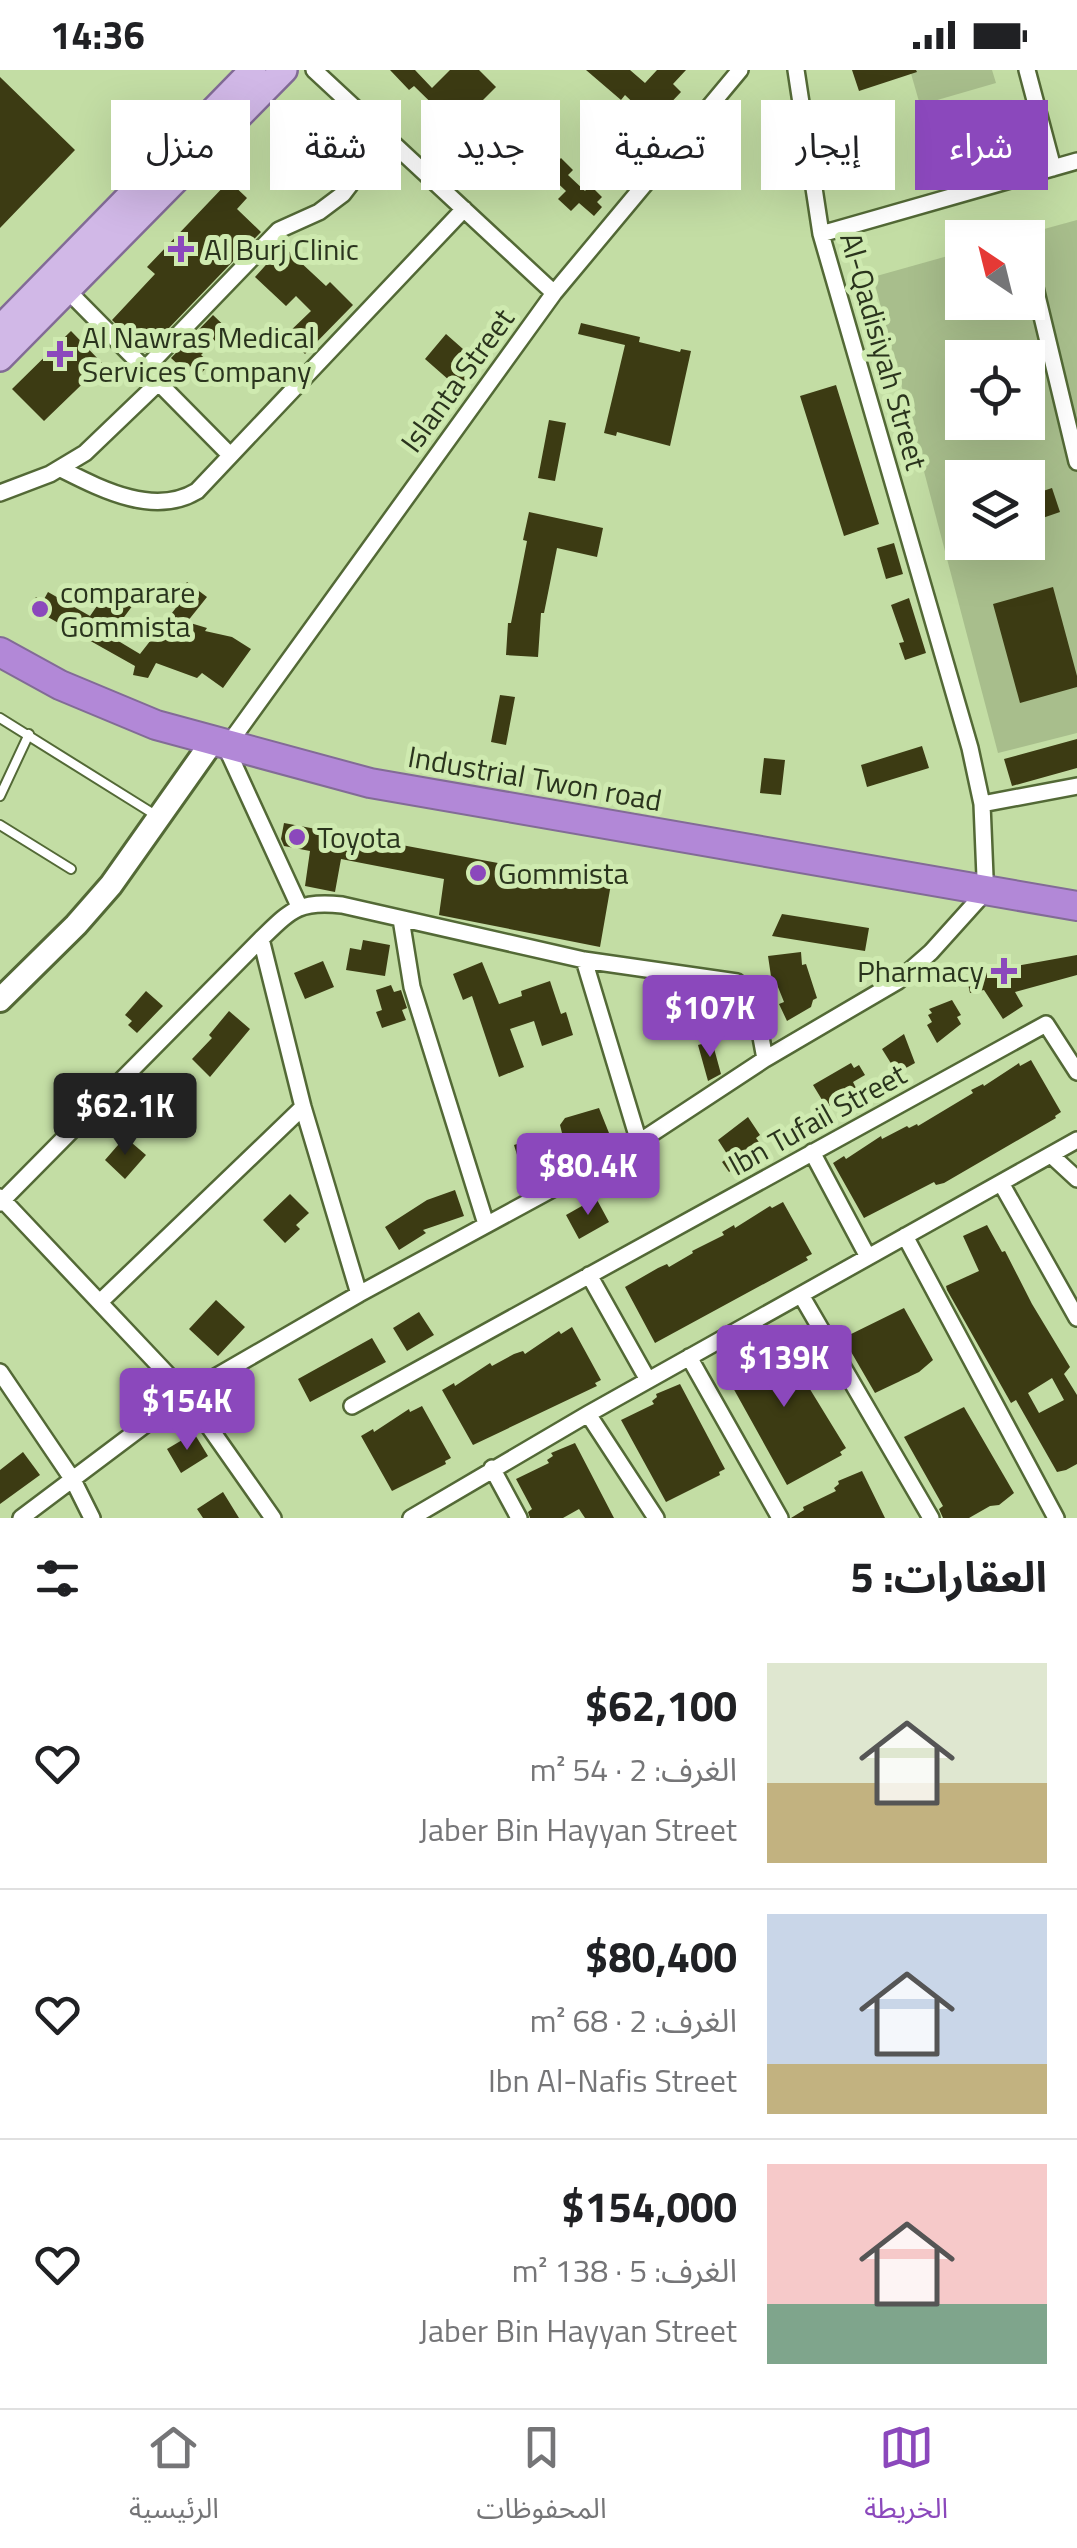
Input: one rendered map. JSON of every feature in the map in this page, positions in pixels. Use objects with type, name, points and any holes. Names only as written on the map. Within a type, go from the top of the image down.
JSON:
[{"type":"highway","name":"Industrial Twon road","points":[[0,638],[63,673],[224,740]]},
{"type":"highway","name":"Industrial Twon road","points":[[0,652],[60,685],[156,724],[370,783],[986,884],[1077,906]]},
{"type":"highway","name":"Industrial Twon road","points":[[986,884],[1077,890]]},
{"type":"main road","points":[[0,329],[253,70]]},
{"type":"main road","points":[[0,358],[284,70]]},
{"type":"main road","points":[[0,1000],[112,885],[224,740]]},
{"type":"street","points":[[314,70],[347,100]]},
{"type":"street","name":"Islanta Street","points":[[224,740],[554,293],[740,70]]},
{"type":"street","name":"Al-Qadisiyah Street","points":[[796,70],[821,234],[950,674],[982,804],[986,884]]},
{"type":"street","points":[[1027,70],[1053,168]]},
{"type":"street","points":[[401,150],[554,293]]},
{"type":"street","points":[[821,234],[1077,161]]},
{"type":"street","points":[[143,370],[279,230],[319,212],[347,190]]},
{"type":"street","points":[[61,469],[118,494],[166,502],[196,491],[464,209]]},
{"type":"street","points":[[67,290],[230,455]]},
{"type":"street","points":[[1043,320],[1077,462]]},
{"type":"street","points":[[0,493],[61,469],[85,454],[156,384]]},
{"type":"street","points":[[224,740],[300,906]]},
{"type":"street","points":[[982,804],[1077,786]]},
{"type":"street","points":[[21,1518],[186,1394],[359,1294],[639,1142],[765,1060],[898,981],[931,952],[986,884]]},
{"type":"street","points":[[273,1518],[186,1394],[1,1200],[261,939],[300,906],[314,902],[584,960],[737,982],[754,999],[765,1060]]},
{"type":"street","points":[[401,918],[412,987],[486,1224]]},
{"type":"street","points":[[261,939],[303,1107],[359,1294]]},
{"type":"street","points":[[584,960],[639,1142]]},
{"type":"street","name":"Ibn Tufail Street","points":[[352,1406],[1046,1024],[1077,1072]]},
{"type":"street","points":[[101,1301],[303,1107]]},
{"type":"street","points":[[411,1518],[588,1414],[1077,1140]]},
{"type":"street","points":[[812,1152],[868,1257]]},
{"type":"street","points":[[1050,1155],[1077,1179]]},
{"type":"street","points":[[1001,1183],[1077,1318]]},
{"type":"street","points":[[905,1236],[1056,1518]]},
{"type":"street","points":[[589,1275],[648,1380]]},
{"type":"street","points":[[801,1294],[931,1518]]},
{"type":"street","points":[[689,1357],[780,1518]]},
{"type":"street","points":[[0,1372],[73,1480],[92,1518]]},
{"type":"street","points":[[588,1414],[656,1518]]},
{"type":"street","points":[[493,1470],[518,1518]]},
{"type":"lane","points":[[0,718],[160,818]]},
{"type":"lane","points":[[0,796],[28,734]]},
{"type":"lane","points":[[0,825],[71,870]]},
{"type":"green space","points":[[910,70],[992,70],[996,83],[937,100],[919,100]]},
{"type":"green space","points":[[1077,220],[1077,733],[998,753],[947,560],[1045,560],[1045,460],[945,460],[945,551],[873,277],[945,257],[945,320],[1045,320],[1045,229]]},
{"type":"building","points":[[390,70],[415,70],[432,88],[450,70],[479,70],[496,87],[483,100],[428,100],[414,86],[409,90]]},
{"type":"building","points":[[586,70],[630,70],[645,83],[657,70],[686,70],[673,84],[681,92],[673,100],[630,100],[625,95],[621,100]]},
{"type":"building","points":[[852,70],[916,70],[917,72],[859,91]]},
{"type":"building","points":[[0,77],[75,150],[0,228]]},
{"type":"building","points":[[561,158],[573,170],[568,175],[580,190],[595,190],[602,197],[597,202],[602,207],[594,216],[579,203],[571,211],[558,199],[566,191],[560,185]]},
{"type":"building","points":[[220,190],[239,190],[247,198],[237,209],[261,232],[145,353],[112,320],[155,274],[147,267]]},
{"type":"building","points":[[283,246],[353,305],[305,354],[286,335],[311,311],[296,296],[286,306],[255,277]]},
{"type":"building","points":[[213,315],[236,337],[225,348],[216,339],[201,355],[210,363],[200,375],[191,366],[185,371],[171,358]]},
{"type":"building","points":[[581,323],[640,337],[639,342],[691,351],[670,446],[617,432],[616,436],[604,433],[625,345],[578,334]]},
{"type":"building","points":[[71,331],[103,364],[44,421],[12,389]]},
{"type":"building","points":[[446,334],[480,364],[458,388],[425,359]]},
{"type":"building","points":[[836,385],[879,524],[844,536],[800,396]]},
{"type":"building","points":[[549,420],[566,423],[555,481],[538,478]]},
{"type":"building","points":[[1052,488],[1060,512],[1045,517],[1045,490]]},
{"type":"building","points":[[529,512],[603,528],[597,557],[557,548],[541,613],[538,657],[506,655],[508,623],[527,541],[523,540]]},
{"type":"building","points":[[894,543],[903,574],[886,579],[877,548]]},
{"type":"building","points":[[187,582],[207,597],[187,622],[232,637],[251,649],[223,688],[202,673],[197,678],[156,663],[148,678],[133,675],[135,666],[30,607],[36,597],[43,601],[48,592],[90,616],[110,587],[133,605],[110,636],[140,654],[182,600],[176,598]]},
{"type":"building","points":[[1053,587],[1077,687],[1020,703],[993,604]]},
{"type":"building","points":[[909,598],[926,653],[905,660],[899,643],[904,642],[891,605]]},
{"type":"building","points":[[500,695],[515,697],[506,745],[491,742]]},
{"type":"building","points":[[1077,739],[1077,768],[1012,786],[1004,759]]},
{"type":"building","points":[[922,746],[929,768],[867,787],[861,765]]},
{"type":"building","points":[[764,758],[785,760],[781,795],[760,793]]},
{"type":"building","points":[[284,823],[611,884],[600,947],[439,915],[444,879],[341,859],[335,892],[305,886],[310,851],[284,846]]},
{"type":"building","points":[[782,914],[869,928],[865,951],[772,936]]},
{"type":"building","points":[[363,940],[390,945],[385,976],[346,970],[350,948],[361,950]]},
{"type":"building","points":[[801,952],[802,965],[806,964],[817,998],[811,1007],[787,1021],[779,1004],[784,1002],[776,982],[772,983],[768,956]]},
{"type":"building","points":[[1077,955],[1077,975],[1015,992],[1023,1006],[1003,1019],[984,990],[970,993],[966,975]]},
{"type":"building","points":[[323,961],[334,987],[305,999],[294,973]]},
{"type":"building","points":[[482,962],[499,1004],[550,981],[573,1035],[542,1046],[534,1021],[510,1029],[524,1067],[499,1077],[472,996],[463,1000],[453,974]]},
{"type":"building","points":[[391,985],[394,992],[401,990],[406,1020],[382,1028],[376,1012],[382,1010],[376,990]]},
{"type":"building","points":[[146,991],[163,1006],[137,1033],[128,1025],[132,1021],[125,1015]]},
{"type":"building","points":[[952,1000],[961,1015],[957,1017],[961,1024],[937,1043],[927,1025],[932,1022],[929,1009]]},
{"type":"building","points":[[229,1011],[250,1029],[210,1077],[192,1059],[212,1038],[209,1035]]},
{"type":"building","points":[[904,1034],[915,1063],[897,1073],[882,1049]]},
{"type":"building","points":[[712,1041],[721,1074],[708,1081],[698,1045]]},
{"type":"building","points":[[1031,1060],[1061,1112],[1056,1118],[944,1183],[934,1182],[864,1218],[833,1163],[881,1136],[882,1139],[907,1126],[918,1126],[973,1093],[971,1090]]},
{"type":"building","points":[[851,1063],[854,1068],[859,1065],[865,1075],[853,1082],[857,1090],[827,1108],[813,1085]]},
{"type":"building","points":[[599,1108],[609,1133],[597,1138],[595,1133],[565,1145],[560,1125],[565,1118]]},
{"type":"building","points":[[748,1117],[764,1149],[729,1172],[722,1162],[729,1157],[718,1140]]},
{"type":"building","points":[[541,1136],[550,1165],[532,1171],[530,1165],[521,1168],[514,1145]]},
{"type":"building","points":[[125,1137],[146,1155],[125,1179],[105,1160]]},
{"type":"building","points":[[455,1190],[464,1216],[423,1230],[426,1233],[399,1250],[385,1227],[427,1200]]},
{"type":"building","points":[[290,1194],[309,1213],[285,1243],[263,1220]]},
{"type":"building","points":[[596,1198],[609,1222],[579,1239],[566,1215]]},
{"type":"building","points":[[783,1202],[812,1254],[806,1257],[808,1260],[655,1343],[625,1287],[658,1268],[667,1264],[669,1267],[734,1225],[735,1228]]},
{"type":"building","points":[[987,1225],[1070,1367],[1064,1374],[1077,1395],[1077,1464],[1066,1470],[1057,1472],[1016,1400],[1011,1403],[947,1290],[946,1286],[979,1271],[963,1236]],"holes":[[[1052,1378],[1064,1400],[1039,1413],[1028,1393]]]},
{"type":"building","points":[[216,1300],[245,1327],[218,1356],[189,1329]]},
{"type":"building","points":[[904,1308],[933,1360],[919,1372],[875,1393],[843,1338]]},
{"type":"building","points":[[419,1312],[434,1335],[407,1351],[393,1328]]},
{"type":"building","points":[[572,1327],[601,1380],[595,1383],[597,1386],[473,1445],[442,1390],[490,1363],[492,1366],[523,1351],[525,1354],[559,1331],[561,1334]]},
{"type":"building","points":[[781,1332],[846,1448],[840,1452],[842,1455],[787,1485],[722,1368],[755,1353],[757,1342]]},
{"type":"building","points":[[372,1338],[386,1362],[310,1402],[298,1379]]},
{"type":"building","points":[[680,1384],[725,1469],[666,1502],[621,1420],[654,1404],[656,1394]]},
{"type":"building","points":[[422,1406],[451,1458],[392,1491],[361,1436],[409,1409],[410,1412]]},
{"type":"building","points":[[964,1407],[1014,1493],[999,1505],[969,1518],[943,1518],[939,1509],[943,1506],[904,1437]]},
{"type":"building","points":[[194,1433],[208,1456],[181,1473],[167,1449]]},
{"type":"building","points":[[575,1443],[614,1518],[585,1518],[579,1509],[563,1518],[530,1518],[528,1512],[532,1509],[516,1479],[549,1463],[551,1453]]},
{"type":"building","points":[[23,1452],[40,1475],[0,1504],[0,1470]]},
{"type":"building","points":[[862,1471],[885,1518],[791,1518],[803,1507],[836,1491],[838,1481]]},
{"type":"building","points":[[223,1492],[239,1518],[203,1518],[197,1509]]},
{"type":"place","name":"Al Burj Clinic","points":[[181,249]]},
{"type":"place","name":"Al Nawras Medical Services Company","points":[[60,354]]},
{"type":"place","name":"comparare Gommista","points":[[40,609]]},
{"type":"place","name":"Toyota","points":[[297,837]]},
{"type":"place","name":"Gommista","points":[[478,873]]},
{"type":"place","name":"Pharmacy","points":[[1004,971]]}]
